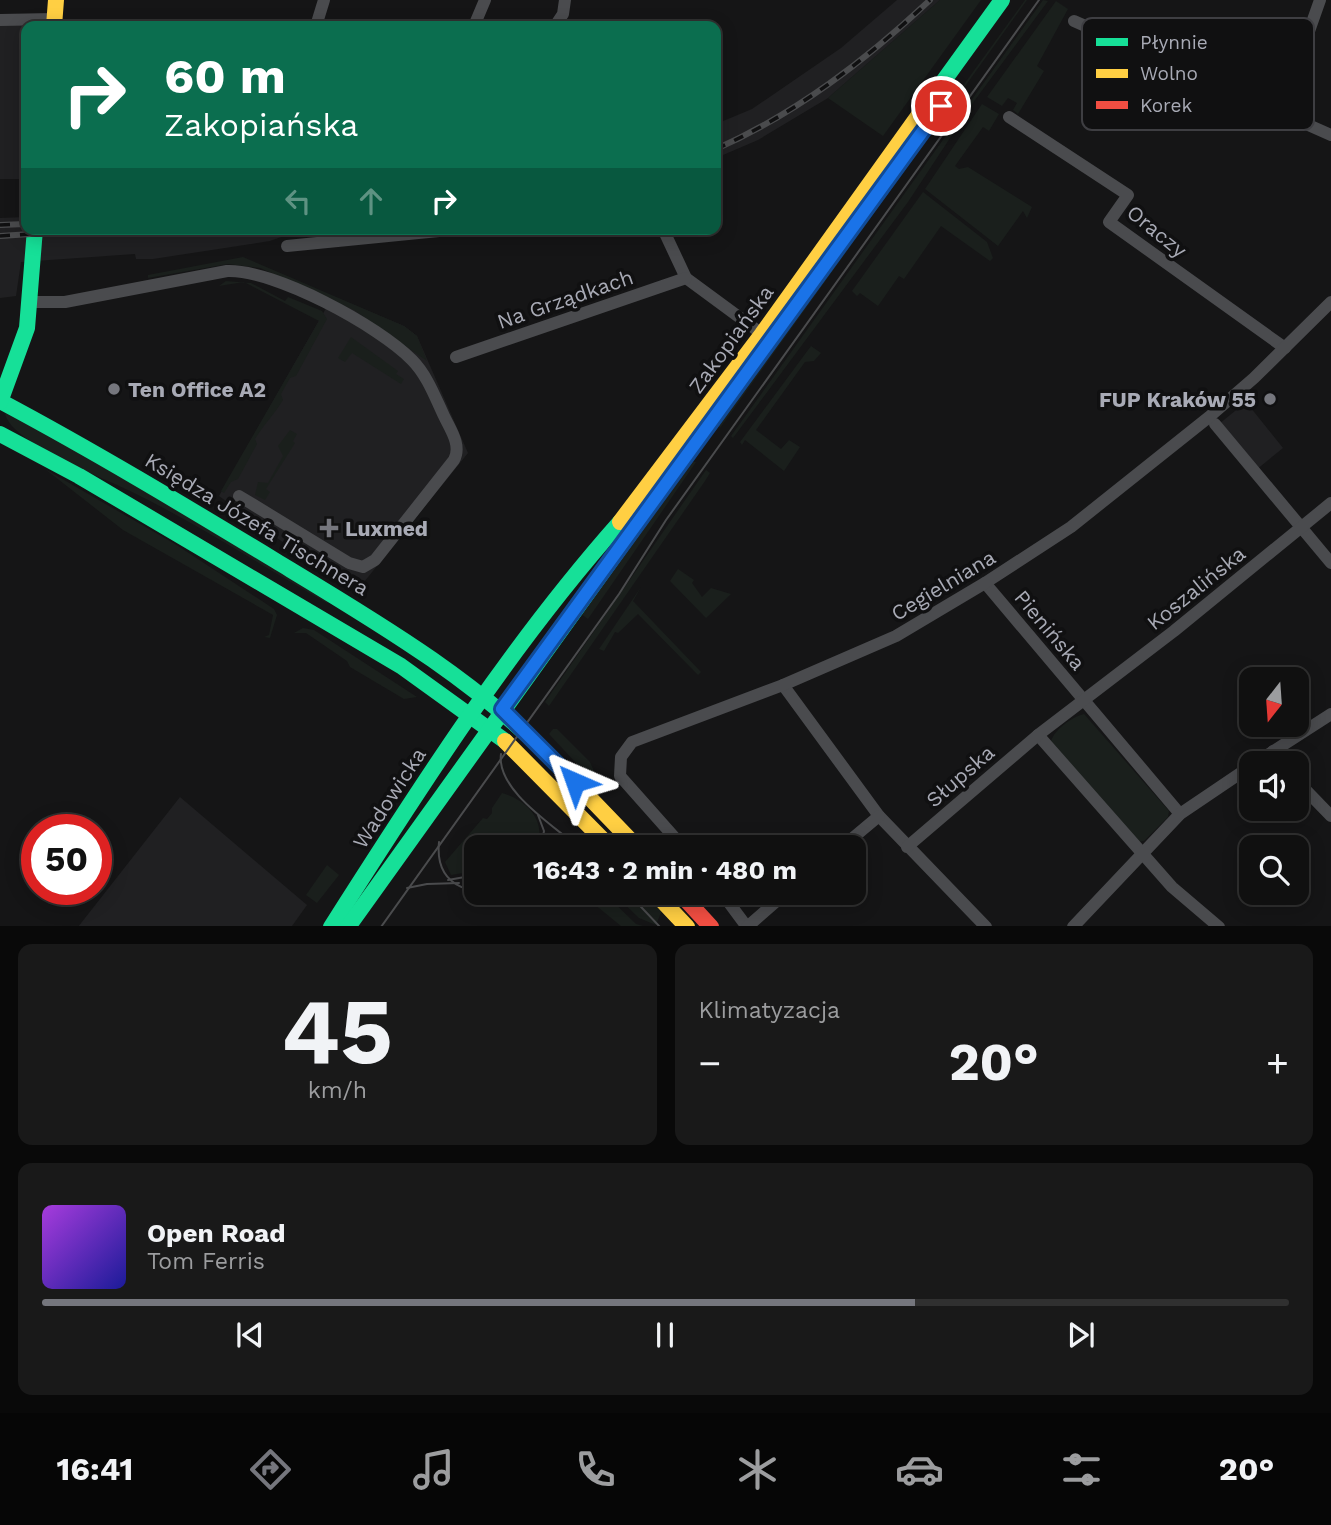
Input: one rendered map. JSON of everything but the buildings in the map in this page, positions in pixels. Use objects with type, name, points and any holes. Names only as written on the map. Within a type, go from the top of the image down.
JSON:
[{"type":"main road","points":[[54,21],[56,0]]},
{"type":"main road","name":"Zakopiańska","points":[[484,695],[564,585],[633,507],[762,334],[1002,0]]},
{"type":"main road","name":"Zakopiańska","points":[[502,709],[1017,0]]},
{"type":"main road","points":[[0,402],[27,328],[35,235]]},
{"type":"main road","name":"Księdza Józefa Tischnera","points":[[0,402],[91,449],[354,608],[484,695],[502,709],[625,835]]},
{"type":"main road","points":[[0,434],[79,476],[370,645],[489,728],[522,756],[598,835]]},
{"type":"main road","name":"Wadowicka","points":[[331,926],[484,695]]},
{"type":"main road","name":"Wadowicka","points":[[348,926],[502,709]]},
{"type":"main road","points":[[669,905],[687,926]]},
{"type":"main road","points":[[691,905],[711,926]]},
{"type":"street","points":[[318,21],[324,0]]},
{"type":"street","points":[[476,21],[485,0]]},
{"type":"street","points":[[559,21],[564,14],[565,0]]},
{"type":"street","points":[[1314,19],[1321,0]]},
{"type":"street","points":[[0,20],[21,21]]},
{"type":"street","points":[[1074,21],[1082,25]]},
{"type":"street","name":"Oraczy","points":[[1009,117],[1128,195],[1109,222],[1284,348]]},
{"type":"street","points":[[1314,128],[1331,135]]},
{"type":"street","points":[[287,246],[398,235]]},
{"type":"street","points":[[666,235],[686,278],[762,334]]},
{"type":"street","points":[[30,302],[65,302],[227,271],[253,272],[343,312],[411,358],[422,371],[457,445],[454,460],[375,560],[363,567],[349,563],[239,496]]},
{"type":"street","name":"Na Grządkach","points":[[456,357],[686,278]]},
{"type":"street","name":"Cegielniana","points":[[672,835],[620,776],[618,768],[624,750],[632,743],[783,685],[896,636],[985,583],[1070,527],[1209,417],[1331,302]]},
{"type":"street","points":[[1215,424],[1331,563]]},
{"type":"street","name":"Koszalińska","points":[[1038,735],[1084,702],[1331,503]]},
{"type":"street","name":"Pienińska","points":[[985,583],[1180,814]]},
{"type":"street","points":[[783,685],[879,816],[986,926]]},
{"type":"street","points":[[1273,751],[1331,714]]},
{"type":"street","points":[[1038,735],[1172,887],[1219,926]]},
{"type":"street","name":"Słupska","points":[[907,847],[1038,735]]},
{"type":"street","points":[[1073,926],[1180,814],[1239,774]]},
{"type":"street","points":[[1309,793],[1331,816]]},
{"type":"street","points":[[856,835],[879,816]]},
{"type":"street","points":[[731,905],[747,926],[772,905]]},
{"type":"shaded area","points":[[897,0],[940,0],[828,98],[758,140],[721,156],[721,122],[752,109],[841,48]]},
{"type":"shaded area","points":[[940,0],[981,0],[883,136],[828,98]]},
{"type":"shaded area","points":[[1027,0],[720,428],[718,424]]},
{"type":"shaded area","points":[[1043,0],[1048,1],[975,100],[908,202],[733,438],[731,436]]},
{"type":"shaded area","points":[[1056,1],[1068,9],[1037,66],[1044,71],[1018,114],[1013,110],[1017,103],[1008,98],[1002,106],[987,97]]},
{"type":"shaded area","points":[[0,23],[21,23],[21,179],[0,179]]},
{"type":"shaded area","points":[[982,104],[999,114],[989,131],[983,127],[955,166],[959,169],[968,167],[1032,207],[1027,218],[1023,211],[998,246],[925,189]]},
{"type":"shaded area","points":[[923,192],[987,242],[993,258],[990,261],[941,226],[904,279],[899,276],[878,306],[860,293],[857,296],[852,291]]},
{"type":"shaded area","points":[[21,217],[21,235],[287,235],[270,241],[153,259],[136,259],[135,254],[21,262],[16,296],[0,298],[0,218]]},
{"type":"shaded area","points":[[243,257],[404,326],[417,336],[427,361],[354,310],[260,268],[228,264],[148,278],[148,275]]},
{"type":"shaded area","points":[[226,281],[242,282],[219,286]]},
{"type":"shaded area","points":[[245,283],[251,283],[285,301],[288,297],[322,311],[327,319],[296,376],[290,378],[281,394],[283,400],[255,439],[257,444],[238,479],[231,482],[224,493],[221,491],[319,321]]},
{"type":"shaded area","points":[[333,296],[404,326],[417,336],[468,453],[360,587],[284,543],[219,496]]},
{"type":"shaded area","points":[[351,337],[398,371],[396,374],[404,379],[401,384],[352,353],[345,362],[338,358]]},
{"type":"shaded area","points":[[811,346],[821,353],[814,361],[805,362],[756,430],[781,449],[789,440],[800,447],[784,471],[745,440],[742,445],[740,442]]},
{"type":"shaded area","points":[[1246,402],[1283,448],[1256,470],[1219,424]]},
{"type":"shaded area","points":[[5,413],[65,444],[329,601],[327,603],[155,504],[39,447],[10,424]]},
{"type":"shaded area","points":[[290,430],[297,434],[293,441],[295,443],[266,489],[270,492],[265,500],[255,495],[258,482],[268,483],[283,456],[278,446]]},
{"type":"shaded area","points":[[693,462],[696,462],[588,619],[581,614]]},
{"type":"shaded area","points":[[45,469],[175,544],[274,609],[277,615],[270,638],[264,637],[269,635],[273,615],[123,530]]},
{"type":"shaded area","points":[[706,470],[710,473],[705,481],[549,706],[545,702]]},
{"type":"shaded area","points":[[678,569],[694,580],[692,583],[702,597],[711,588],[731,594],[706,618],[670,581]]},
{"type":"shaded area","points":[[641,587],[633,601],[701,672],[698,675],[638,614],[618,633],[615,632],[604,651],[599,649]]},
{"type":"shaded area","points":[[303,628],[314,630],[417,697],[404,699],[350,667],[347,661],[306,633],[294,633]]},
{"type":"shaded area","points":[[1084,714],[1169,811],[1168,817],[1144,841],[1138,842],[1051,741],[1064,724]]},
{"type":"shaded area","points":[[553,729],[557,729],[590,762],[603,792],[549,734]]},
{"type":"shaded area","points":[[502,793],[511,796],[532,813],[537,820],[539,835],[468,835],[483,818],[487,819]]},
{"type":"shaded area","points":[[180,797],[307,905],[292,926],[79,926],[95,905],[112,905],[112,884]]},
{"type":"shaded area","points":[[464,840],[464,873],[451,875],[445,862]]},
{"type":"shaded area","points":[[327,865],[339,875],[317,903],[306,895]]},
{"type":"shaded area","points":[[595,905],[616,905],[636,924],[643,926],[621,926]]},
{"type":"shaded area","points":[[625,905],[657,905],[662,910],[656,925],[639,918]]},
{"type":"tram line","points":[[382,926],[619,594],[666,520],[1039,0]]},
{"type":"tram line","points":[[501,754],[507,781],[528,806],[563,835]]},
{"type":"tram line","points":[[538,815],[543,835]]},
{"type":"tram line","points":[[439,842],[439,858],[444,871],[451,880],[464,888]]},
{"type":"tram line","points":[[448,880],[464,877]]},
{"type":"tram line","points":[[407,888],[459,883]]},
{"type":"tram line","points":[[639,905],[659,926]]},
{"type":"railway","points":[[721,147],[775,119],[829,84],[881,44],[930,0]]},
{"type":"railway","points":[[0,225],[21,224]]},
{"type":"railway","points":[[0,236],[21,235]]},
{"type":"traffic: fast","points":[[924,108],[1002,0]]},
{"type":"traffic: fast","points":[[0,402],[27,328],[35,235]]},
{"type":"traffic: fast","points":[[0,401],[173,499],[389,630],[495,707],[560,767]]},
{"type":"traffic: fast","points":[[0,434],[79,476],[401,666],[505,741]]},
{"type":"traffic: fast","points":[[349,926],[655,499]]},
{"type":"traffic: fast","points":[[332,926],[468,718],[541,618],[620,522]]},
{"type":"traffic: slow","points":[[54,21],[56,0]]},
{"type":"traffic: slow","points":[[620,522],[762,334],[924,108]]},
{"type":"traffic: slow","points":[[505,741],[598,835]]},
{"type":"traffic: slow","points":[[560,767],[625,835]]},
{"type":"traffic: slow","points":[[666,905],[686,926]]},
{"type":"traffic: jam","points":[[691,905],[710,926]]},
{"type":"place","name":"Ten Office A2","points":[[114,389]]},
{"type":"place","name":"FUP Kraków 55","points":[[1270,399]]},
{"type":"place","name":"Luxmed","points":[[329,528]]},
{"type":"route","points":[[575,782],[536,740],[502,709],[941,106]]}]
